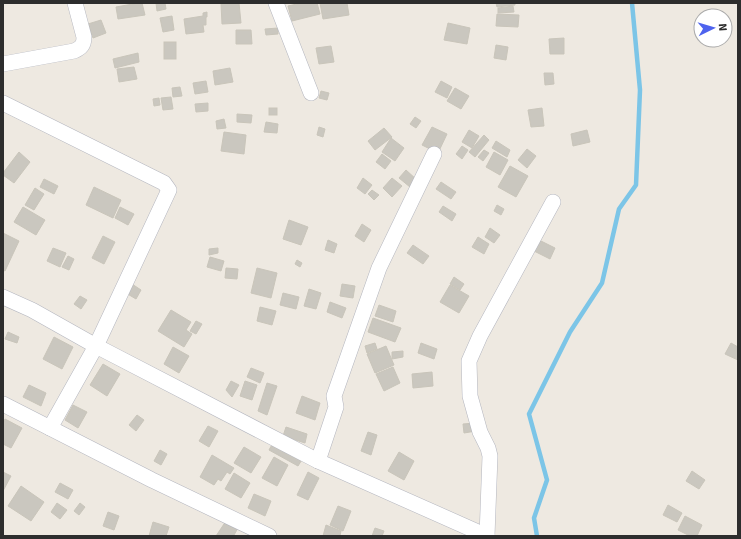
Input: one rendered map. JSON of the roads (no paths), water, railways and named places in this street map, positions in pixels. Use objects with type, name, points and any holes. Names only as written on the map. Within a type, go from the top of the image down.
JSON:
[{"type":"street","points":[[3,64],[74,51],[80,48],[84,42],[84,37],[75,3]]},
{"type":"street","points":[[276,3],[311,93]]},
{"type":"street","points":[[3,103],[164,183],[170,190],[96,346],[50,428]]},
{"type":"street","points":[[318,461],[336,407],[334,396],[379,268],[434,154]]},
{"type":"street","points":[[3,297],[32,310],[96,346],[318,461],[487,536],[490,456],[488,448],[480,432],[470,396],[469,361],[480,336],[553,202]]},
{"type":"street","points":[[3,404],[152,480],[269,536]]},
{"type":"waterway","points":[[537,536],[534,518],[547,480],[529,414],[570,332],[602,283],[619,209],[636,185],[640,90],[632,3]]}]
